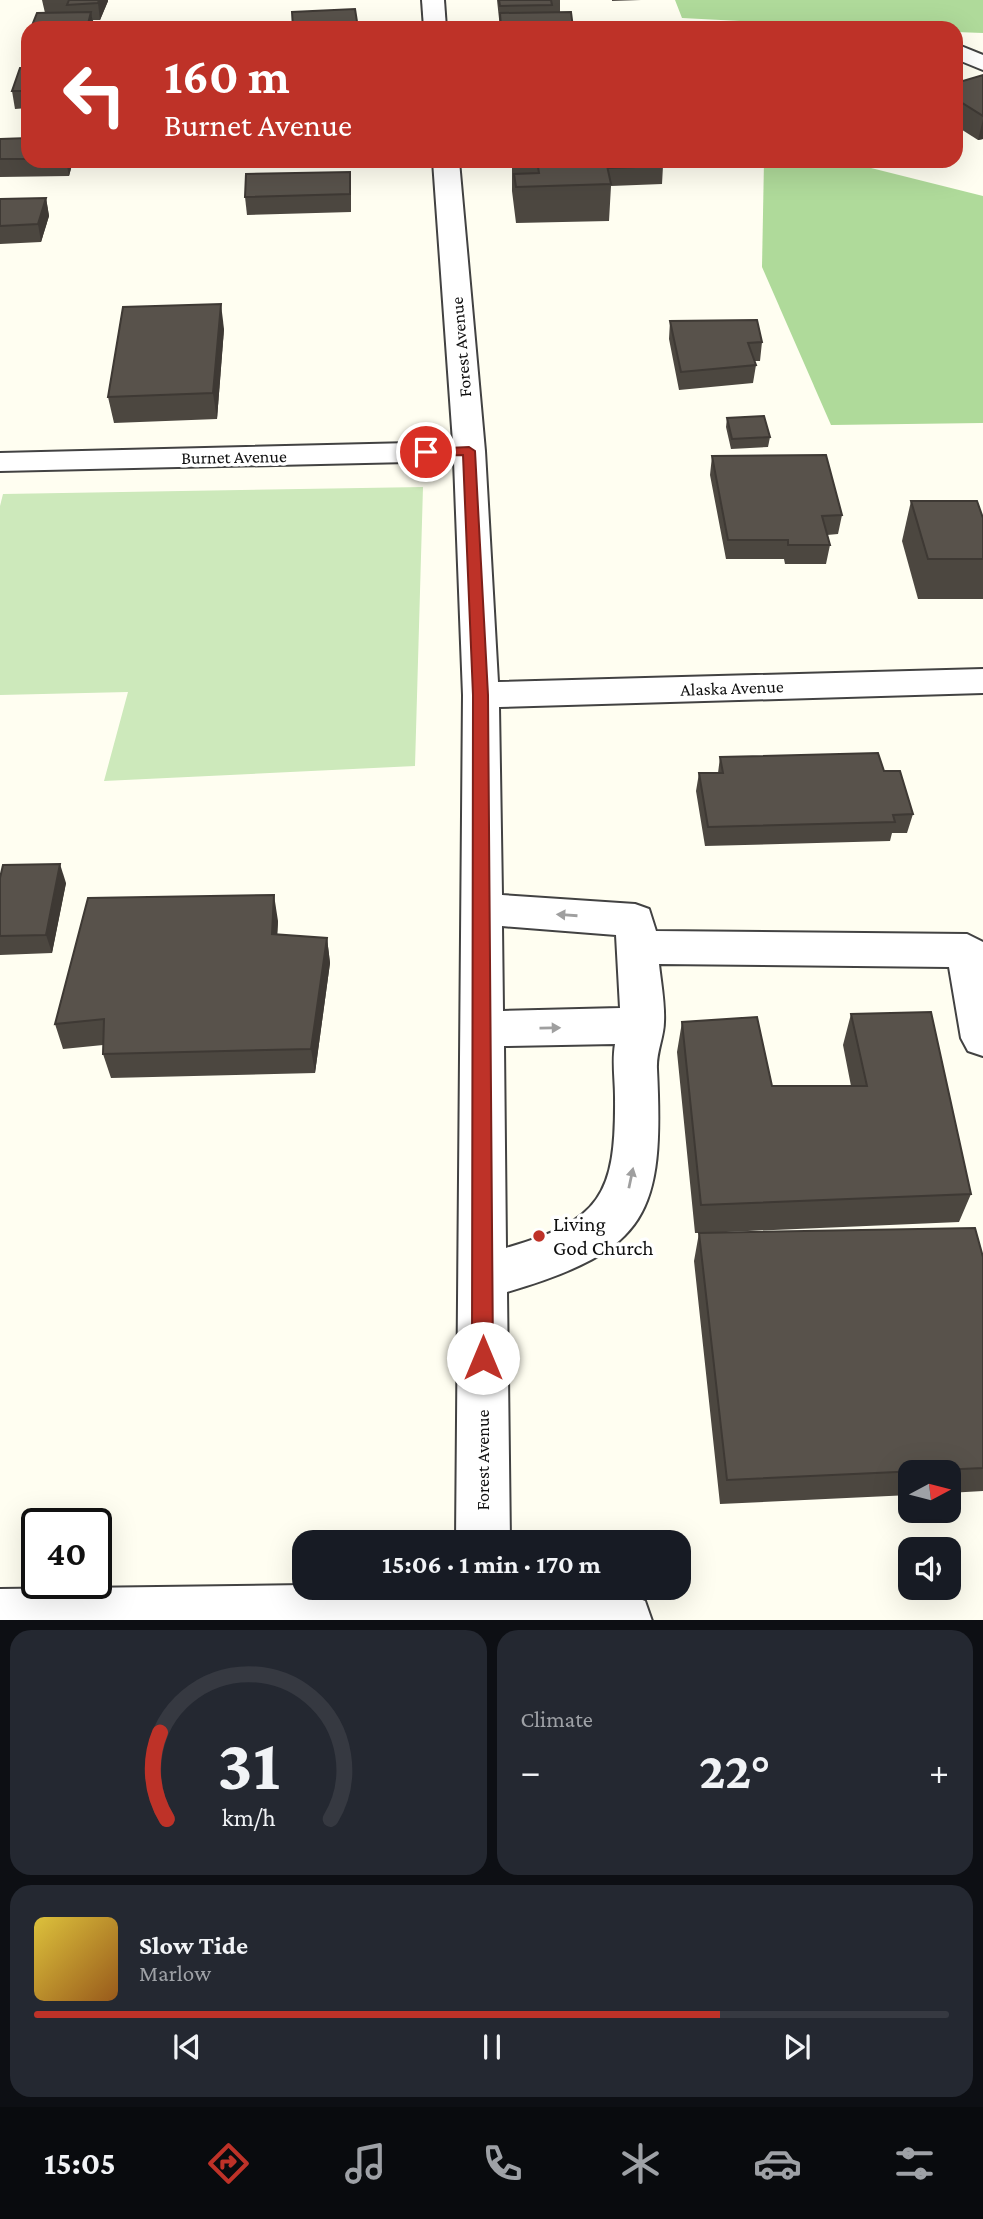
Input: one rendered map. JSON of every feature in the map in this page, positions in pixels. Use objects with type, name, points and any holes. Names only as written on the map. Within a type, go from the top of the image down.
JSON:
[{"type":"street","points":[[433,0],[434,21]]},
{"type":"street","points":[[963,54],[983,63]]},
{"type":"street","name":"Forest Avenue","points":[[447,168],[469,451],[481,695],[483,1530]]},
{"type":"street","name":"Burnet Avenue","points":[[0,462],[469,451]]},
{"type":"street","name":"Alaska Avenue","points":[[481,695],[983,681]]},
{"type":"street","points":[[481,909],[636,934],[967,951],[983,1038]]},
{"type":"street","points":[[482,1277],[560,1254],[595,1237],[619,1212],[632,1182],[638,1122],[635,1039],[643,1025],[636,934]]},
{"type":"street","points":[[482,1029],[643,1025]]},
{"type":"street","points":[[0,1617],[483,1606],[625,1620]]},
{"type":"green space","points":[[675,0],[983,0],[983,33],[963,32],[963,21],[741,21],[682,18]]},
{"type":"green space","points":[[764,168],[871,168],[983,196],[983,423],[831,425],[762,267]]},
{"type":"green space","points":[[423,487],[415,766],[104,781],[128,692],[0,695],[0,506],[3,494]]},
{"type":"building","points":[[69,0],[99,0],[98,3],[67,5]]},
{"type":"building","points":[[499,0],[551,0],[552,5],[500,6]]},
{"type":"building","points":[[355,9],[357,21],[293,21],[292,12]]},
{"type":"building","points":[[91,12],[89,21],[34,21],[37,13]]},
{"type":"building","points":[[571,12],[572,21],[501,21],[500,13]]},
{"type":"building","points":[[20,68],[21,68],[21,91],[12,91]]},
{"type":"building","points":[[983,75],[983,116],[963,103],[963,81]]},
{"type":"building","points":[[21,138],[21,159],[0,159],[0,139]]},
{"type":"building","points":[[538,168],[608,168],[611,184],[516,187],[514,174],[539,173]]},
{"type":"building","points":[[350,172],[350,194],[245,197],[246,174]]},
{"type":"building","points":[[46,198],[38,224],[0,226],[0,199]]},
{"type":"building","points":[[221,304],[213,393],[108,397],[123,307]]},
{"type":"building","points":[[757,320],[762,342],[748,343],[756,365],[681,372],[670,321]]},
{"type":"building","points":[[764,416],[770,437],[732,439],[727,418]]},
{"type":"building","points":[[826,455],[842,515],[822,516],[830,545],[788,545],[788,540],[728,540],[712,456]]},
{"type":"building","points":[[911,501],[977,501],[983,518],[983,559],[928,559]]},
{"type":"building","points":[[878,753],[884,771],[900,771],[913,814],[893,815],[895,822],[708,827],[699,773],[723,773],[720,757]]},
{"type":"building","points":[[60,864],[46,935],[0,936],[0,878],[3,865]]},
{"type":"building","points":[[274,895],[272,934],[327,938],[311,1049],[103,1054],[104,1019],[55,1024],[88,898]]},
{"type":"building","points":[[931,1012],[971,1194],[701,1205],[682,1022],[757,1017],[772,1086],[867,1086],[851,1014]]},
{"type":"building","points":[[975,1228],[983,1257],[983,1468],[961,1469],[961,1460],[898,1460],[898,1472],[727,1480],[699,1233]]},
{"type":"place","name":"Living God Church","points":[[539,1236]]},
{"type":"route","points":[[426,452],[469,451],[481,695],[483,1358]]}]
